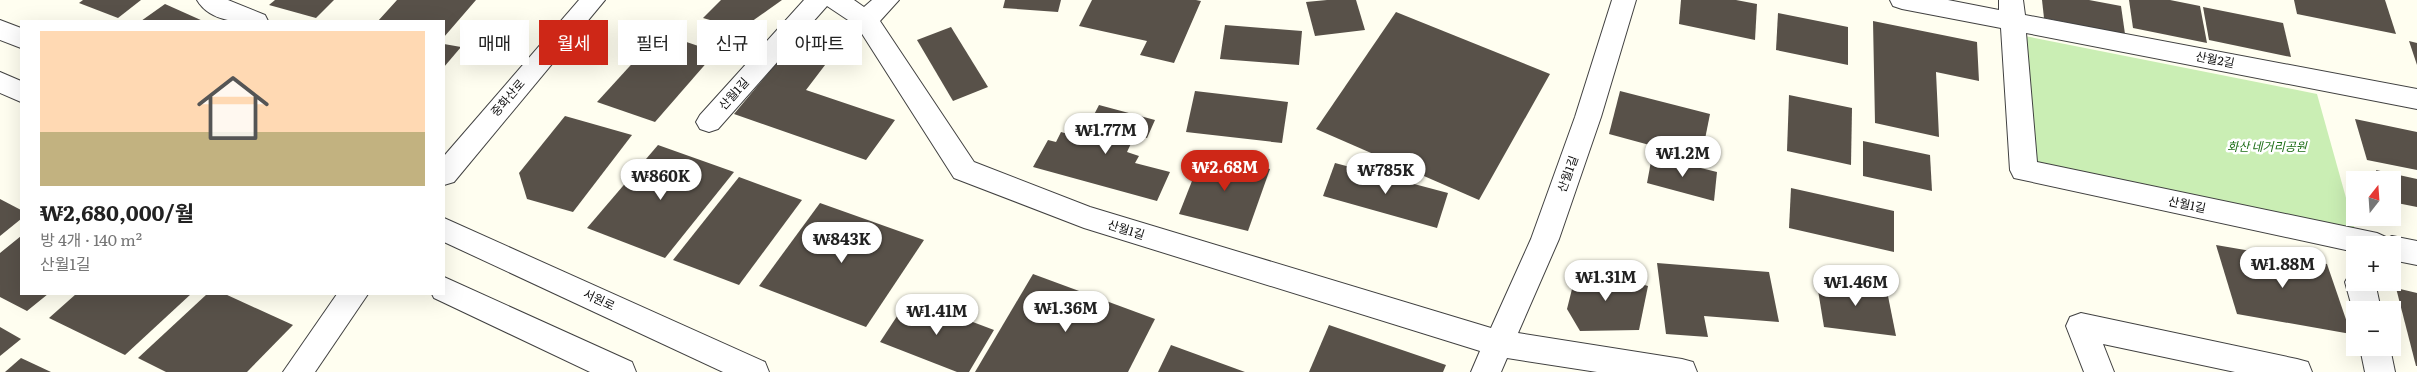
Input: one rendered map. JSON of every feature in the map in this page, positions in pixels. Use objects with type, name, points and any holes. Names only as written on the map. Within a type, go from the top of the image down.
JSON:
[{"type":"street","points":[[209,0],[225,10],[253,20]]},
{"type":"street","name":"중화산로","points":[[445,173],[593,0]]},
{"type":"street","name":"산월1길","points":[[709,122],[818,0]]},
{"type":"street","name":"산월1길","points":[[836,0],[866,20],[964,170],[1084,217],[1497,343],[1682,372]]},
{"type":"street","points":[[866,20],[887,0]]},
{"type":"street","name":"산월1길","points":[[1486,372],[1497,343],[1545,239],[1588,117],[1624,0]]},
{"type":"street","name":"산월2길","points":[[1902,0],[2012,11],[2417,99]]},
{"type":"street","name":"산월1길","points":[[2012,11],[2024,170],[2346,245]]},
{"type":"street","points":[[0,29],[20,39]]},
{"type":"street","points":[[0,82],[20,92]]},
{"type":"street","name":"서원로","points":[[445,229],[754,372]]},
{"type":"street","points":[[2401,250],[2417,253]]},
{"type":"street","points":[[445,288],[621,372]]},
{"type":"street","points":[[298,372],[352,295]]},
{"type":"street","points":[[2099,372],[2081,326],[2297,372]]},
{"type":"street","points":[[2377,356],[2380,372]]},
{"type":"green space","name":"화산 네거리공원","points":[[2020,35],[2317,94],[2346,198],[2346,226],[2354,226],[2355,230],[2032,161]]},
{"type":"building","points":[[83,0],[141,0],[118,18],[79,3]]},
{"type":"building","points":[[275,0],[334,0],[316,18],[269,5]]},
{"type":"building","points":[[397,0],[476,0],[445,36],[445,20],[379,20]]},
{"type":"building","points":[[721,0],[782,0],[754,20],[710,20],[703,18]]},
{"type":"building","points":[[1005,0],[1061,0],[1058,12],[1003,8]]},
{"type":"building","points":[[1092,0],[1201,1],[1174,63],[1140,55],[1147,41],[1079,26]]},
{"type":"building","points":[[1356,0],[1365,30],[1315,36],[1306,2]]},
{"type":"building","points":[[1681,0],[1736,0],[1757,4],[1755,40],[1679,24]]},
{"type":"building","points":[[2042,0],[2089,0],[2121,6],[2125,34],[2044,18]]},
{"type":"building","points":[[2129,0],[2170,0],[2200,6],[2207,43],[2133,28]]},
{"type":"building","points":[[2294,0],[2385,0],[2396,34],[2297,14]]},
{"type":"building","points":[[165,4],[201,20],[142,20]]},
{"type":"building","points":[[2203,7],[2283,23],[2291,57],[2209,40]]},
{"type":"building","points":[[1396,12],[1550,74],[1479,200],[1316,129]]},
{"type":"building","points":[[1778,13],[1848,27],[1848,65],[1776,50]]},
{"type":"building","points":[[1873,21],[1977,42],[1979,81],[1936,72],[1939,137],[1875,123]]},
{"type":"building","points":[[1225,25],[1302,31],[1299,65],[1220,59]]},
{"type":"building","points":[[951,27],[988,87],[953,101],[917,40]]},
{"type":"building","points":[[2409,41],[2417,43],[2417,65]]},
{"type":"building","points":[[687,42],[697,46],[697,65],[705,65],[655,122],[597,102],[631,65],[687,65]]},
{"type":"building","points":[[445,44],[460,48],[445,66]]},
{"type":"building","points":[[777,62],[777,65],[825,65],[806,90],[895,120],[866,160],[734,114]]},
{"type":"building","points":[[1195,91],[1288,102],[1282,143],[1186,132]]},
{"type":"building","points":[[1620,91],[1710,114],[1701,159],[1609,134]]},
{"type":"building","points":[[1789,95],[1852,108],[1851,165],[1787,151]]},
{"type":"building","points":[[1099,105],[1155,120],[1147,138],[1135,135],[1127,152],[1139,156],[1135,163],[1170,172],[1157,201],[1033,167],[1048,140],[1056,142],[1061,132],[1082,138]]},
{"type":"building","points":[[565,116],[632,135],[573,212],[527,199],[519,173]]},
{"type":"building","points":[[2355,119],[2417,132],[2417,170],[2367,160]]},
{"type":"building","points":[[1863,141],[1930,155],[1932,191],[1863,176]]},
{"type":"building","points":[[658,145],[734,172],[665,258],[587,228]]},
{"type":"building","points":[[1203,153],[1270,169],[1248,231],[1179,214]]},
{"type":"building","points":[[1652,156],[1717,172],[1714,201],[1647,183]]},
{"type":"building","points":[[1335,163],[1448,193],[1437,228],[1323,196]]},
{"type":"building","points":[[2401,175],[2417,179],[2417,207],[2401,204]]},
{"type":"building","points":[[739,177],[802,200],[739,285],[673,260]]},
{"type":"building","points":[[1791,188],[1894,211],[1894,252],[1789,228]]},
{"type":"building","points":[[0,199],[20,209],[20,220],[0,236]]},
{"type":"building","points":[[820,203],[924,240],[866,327],[759,286]]},
{"type":"building","points":[[20,237],[20,295],[47,295],[27,311],[0,297],[0,253]]},
{"type":"building","points":[[2216,245],[2327,264],[2346,319],[2346,333],[2237,314]]},
{"type":"building","points":[[1657,263],[1769,272],[1779,322],[1704,316],[1708,337],[1666,334]]},
{"type":"building","points":[[1578,265],[1648,286],[1639,330],[1580,331],[1567,309]]},
{"type":"building","points":[[1033,274],[1155,319],[1128,372],[975,372]]},
{"type":"building","points":[[1816,278],[1886,286],[1896,336],[1824,327]]},
{"type":"building","points":[[2401,289],[2417,293],[2417,366],[2401,308],[2401,301],[2399,301],[2397,291],[2401,291]]},
{"type":"building","points":[[75,295],[190,295],[125,355],[49,318]]},
{"type":"building","points":[[206,295],[227,295],[293,325],[247,372],[166,372],[138,358]]},
{"type":"building","points":[[909,298],[994,330],[969,372],[957,372],[880,342]]},
{"type":"building","points":[[1329,325],[1446,365],[1443,372],[1309,372]]},
{"type":"building","points":[[0,327],[21,339],[0,356]]},
{"type":"building","points":[[1171,345],[1245,372],[1158,372]]},
{"type":"building","points":[[21,358],[51,372],[5,372]]}]
